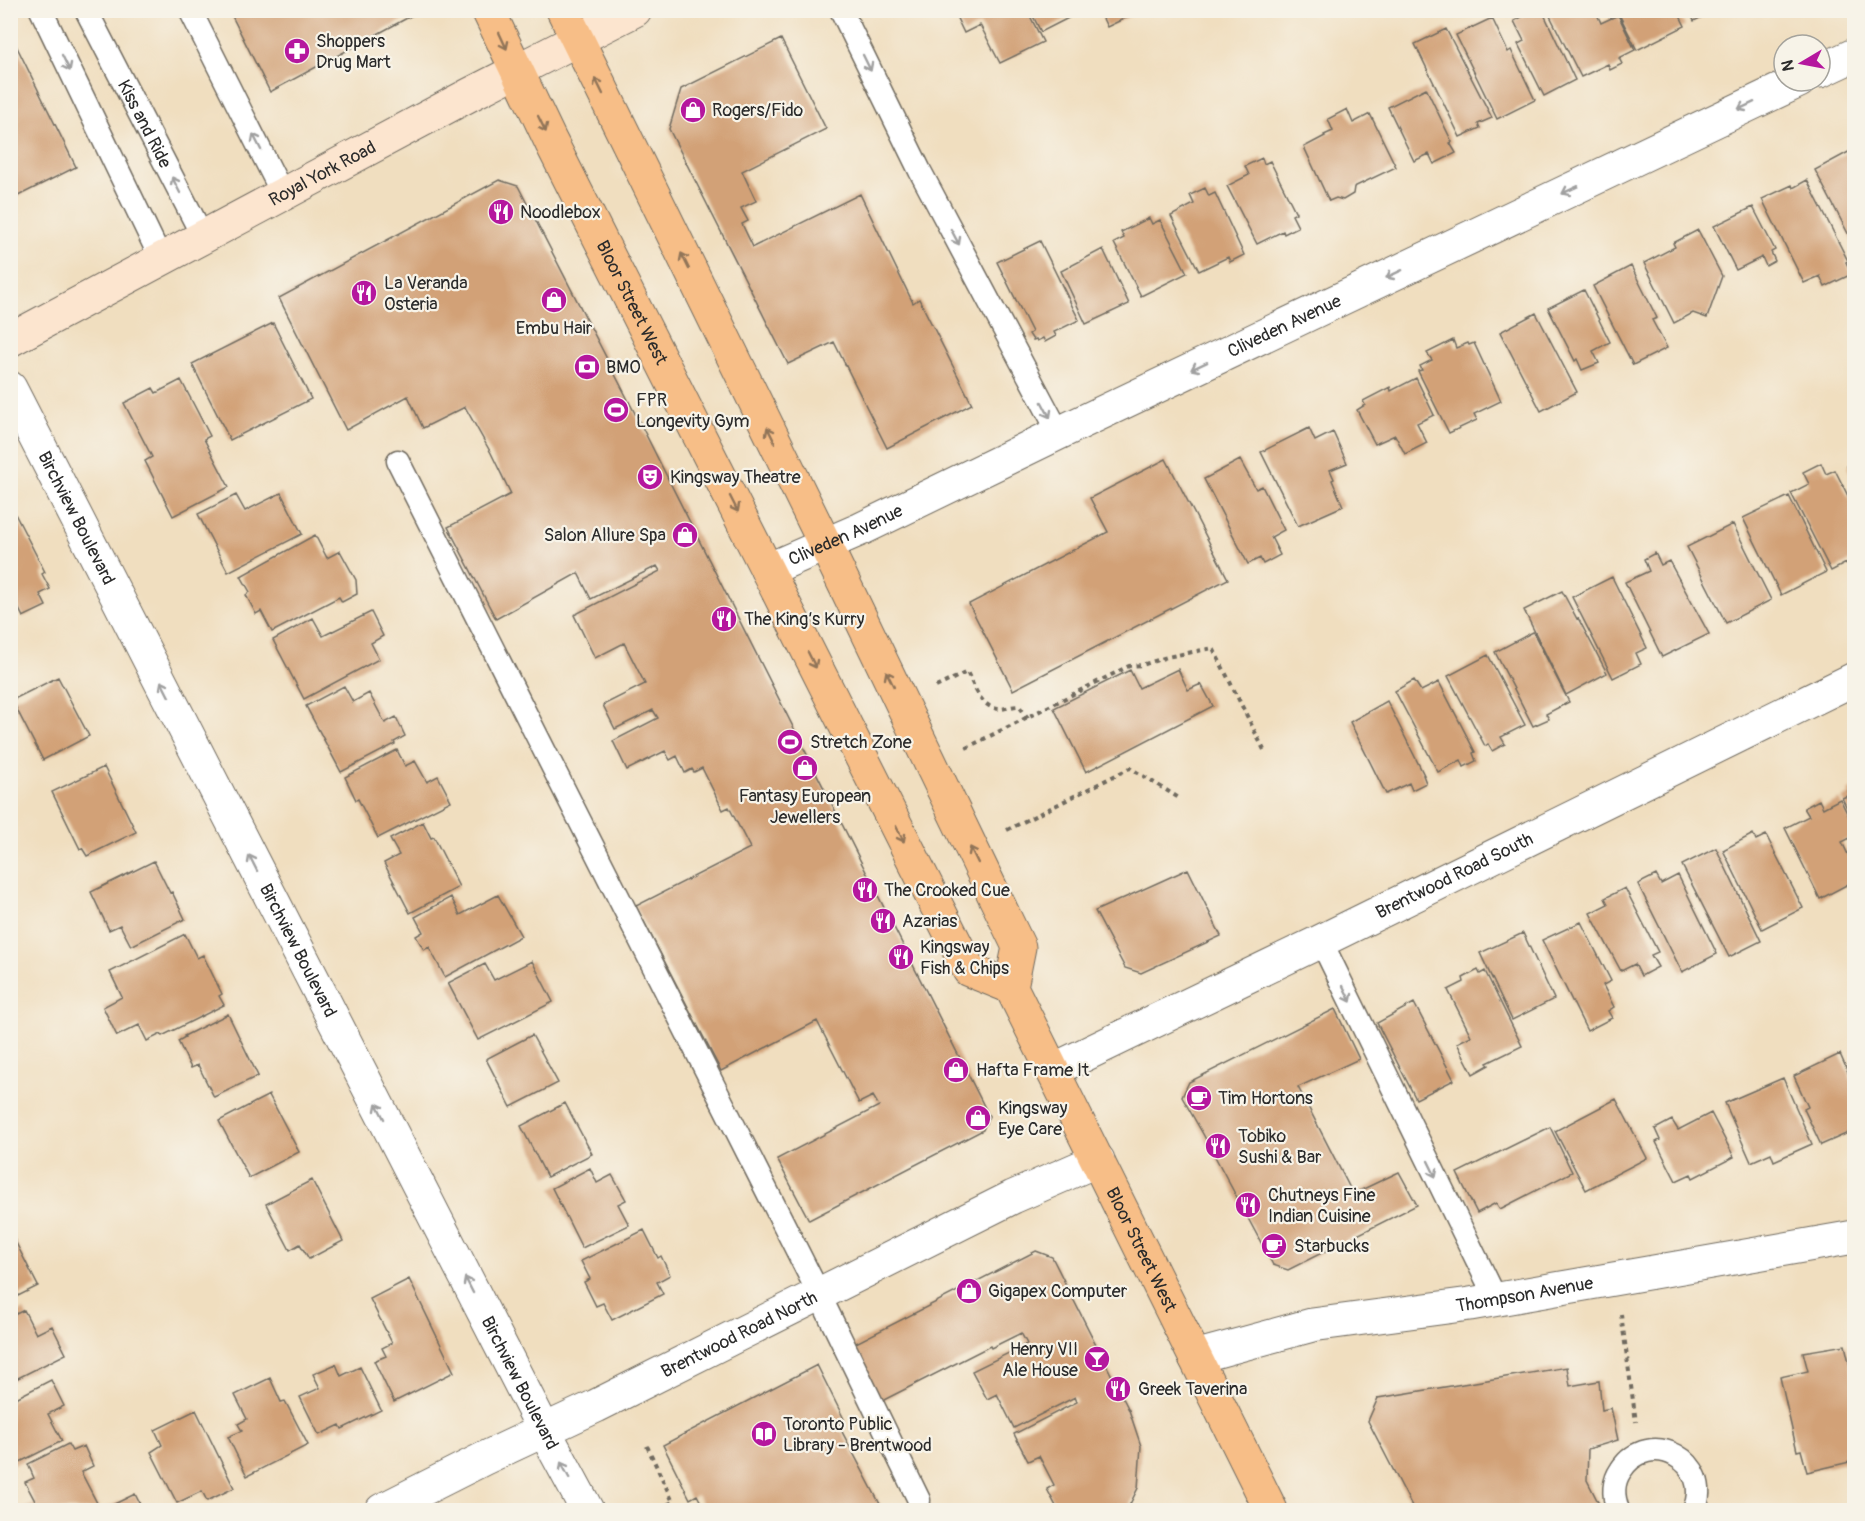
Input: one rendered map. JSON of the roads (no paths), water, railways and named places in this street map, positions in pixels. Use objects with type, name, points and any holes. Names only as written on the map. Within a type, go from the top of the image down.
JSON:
[{"type":"main road","name":"Bloor Street West","points":[[488,10],[969,970],[1011,987],[1271,1510]]},
{"type":"main road","points":[[563,10],[825,544],[1018,947],[1011,987]]},
{"type":"main road","name":"Royal York Road","points":[[10,340],[635,10]]},
{"type":"street","points":[[1832,65],[1854,55]]},
{"type":"street","name":"Cliveden Avenue","points":[[767,570],[861,529],[1774,93]]},
{"type":"street","name":"Birchview Boulevard","points":[[10,388],[587,1510]]},
{"type":"street","name":"Brentwood Road South","points":[[1053,1070],[1854,679]]},
{"type":"street","name":"Brentwood Road North","points":[[382,1510],[1013,1197],[1098,1160]]},
{"type":"street","name":"Thompson Avenue","points":[[1195,1357],[1312,1325],[1496,1299],[1854,1237]]},
{"type":"lane","points":[[41,10],[161,259]]},
{"type":"lane","name":"Kiss and Ride","points":[[86,10],[203,237]]},
{"type":"lane","points":[[190,10],[283,195]]},
{"type":"lane","points":[[841,10],[920,171],[1059,433]]},
{"type":"lane","points":[[398,461],[818,1294],[919,1500],[918,1510]]},
{"type":"lane","points":[[1321,941],[1496,1299]]},
{"type":"lane","points":[[1618,1510],[1614,1497],[1615,1481],[1628,1461],[1641,1453],[1657,1450],[1680,1458],[1691,1469],[1698,1484],[1698,1500],[1694,1510]]},
{"type":"place","name":"Shoppers Drug Mart","points":[[297,51]]},
{"type":"place","name":"Rogers/Fido","points":[[693,110]]},
{"type":"place","name":"Noodlebox","points":[[501,212]]},
{"type":"place","name":"La Veranda Osteria","points":[[364,293]]},
{"type":"place","name":"Embu Hair","points":[[554,300]]},
{"type":"place","name":"BMO","points":[[587,367]]},
{"type":"place","name":"FPR Longevity Gym","points":[[616,410]]},
{"type":"place","name":"Kingsway Theatre","points":[[650,477]]},
{"type":"place","name":"Salon Allure Spa","points":[[685,535]]},
{"type":"place","name":"The King’s Kurry","points":[[724,619]]},
{"type":"place","name":"Stretch Zone","points":[[790,742]]},
{"type":"place","name":"Fantasy European Jewellers","points":[[805,768]]},
{"type":"place","name":"The Crooked Cue","points":[[865,890]]},
{"type":"place","name":"Azarias","points":[[883,921]]},
{"type":"place","name":"Kingsway Fish & Chips","points":[[901,957]]},
{"type":"place","name":"Hafta Frame It","points":[[956,1070]]},
{"type":"place","name":"Tim Hortons","points":[[1199,1098]]},
{"type":"place","name":"Kingsway Eye Care","points":[[978,1118]]},
{"type":"place","name":"Tobiko Sushi & Bar","points":[[1218,1146]]},
{"type":"place","name":"Chutneys Fine Indian Cuisine","points":[[1248,1205]]},
{"type":"place","name":"Starbucks","points":[[1274,1246]]},
{"type":"place","name":"Gigapex Computer","points":[[969,1291]]},
{"type":"place","name":"Henry VII Ale House","points":[[1097,1359]]},
{"type":"place","name":"Greek Taverina","points":[[1118,1389]]},
{"type":"place","name":"Toronto Public Library - Brentwood","points":[[764,1434]]}]
